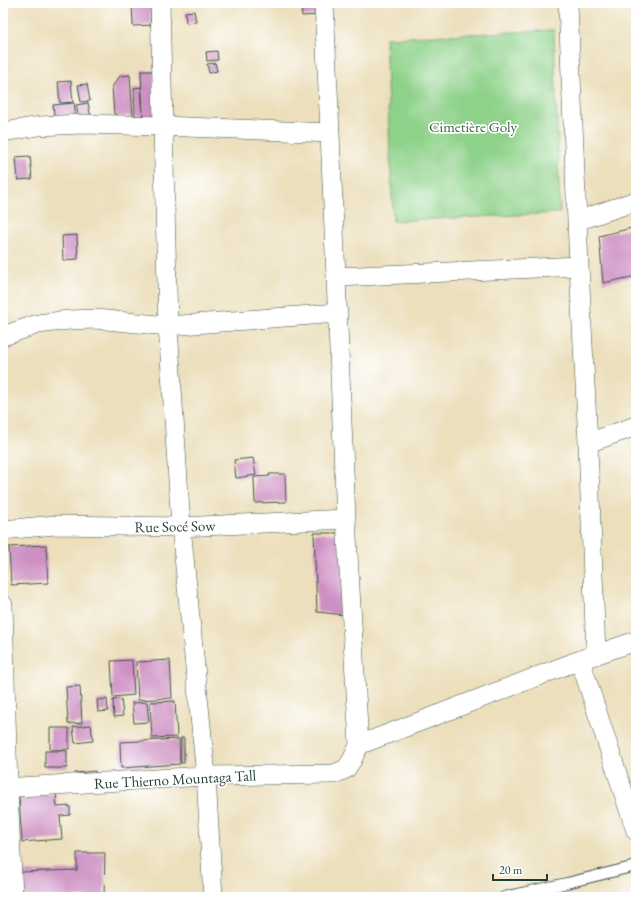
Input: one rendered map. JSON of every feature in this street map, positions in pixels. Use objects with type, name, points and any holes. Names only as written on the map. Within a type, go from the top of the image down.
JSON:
[{"type":"street","points":[[160,3],[168,326],[181,527],[206,776],[213,897]]},
{"type":"street","points":[[324,3],[337,277],[346,519],[359,745],[636,640]]},
{"type":"street","points":[[568,3],[588,443],[588,657],[636,831]]},
{"type":"street","points":[[3,132],[39,126],[81,124],[330,133]]},
{"type":"street","points":[[578,221],[636,201]]},
{"type":"street","points":[[337,277],[579,266]]},
{"type":"street","points":[[3,336],[38,324],[69,320],[96,319],[168,326],[338,313]]},
{"type":"street","points":[[588,443],[636,426]]},
{"type":"street","name":"Rue Socé Sow","points":[[3,530],[55,525],[181,527],[346,519]]},
{"type":"street","points":[[3,605],[6,788],[13,897]]},
{"type":"street","name":"Rue Thierno Mountaga Tall","points":[[6,788],[206,776],[334,774],[346,769],[359,745]]},
{"type":"lane","points":[[504,897],[636,866]]},
{"type":"green space","name":"Cimetière Goly","points":[[554,30],[560,213],[393,221],[385,38]]},
{"type":"building","points":[[132,3],[150,3],[151,25],[133,26]]},
{"type":"building","points":[[301,3],[318,3],[319,15],[302,16]]},
{"type":"building","points":[[194,11],[196,22],[186,23],[185,12]]},
{"type":"building","points":[[217,51],[218,60],[207,61],[206,52]]},
{"type":"building","points":[[215,63],[217,71],[209,73],[207,64]]},
{"type":"building","points":[[141,71],[154,71],[156,118],[143,119]]},
{"type":"building","points":[[130,75],[133,116],[117,117],[117,114],[114,114],[112,87],[120,76]]},
{"type":"building","points":[[71,81],[73,102],[60,103],[58,82]]},
{"type":"building","points":[[87,84],[90,101],[81,102],[78,85]]},
{"type":"building","points":[[141,87],[143,116],[135,116],[134,88]]},
{"type":"building","points":[[74,103],[76,119],[55,122],[53,105]]},
{"type":"building","points":[[88,103],[91,118],[79,119],[76,105]]},
{"type":"building","points":[[30,156],[32,179],[18,180],[16,157]]},
{"type":"building","points":[[636,227],[636,276],[603,283],[599,236]]},
{"type":"building","points":[[77,235],[78,259],[63,260],[62,236]]},
{"type":"building","points":[[253,458],[256,475],[236,478],[234,460]]},
{"type":"building","points":[[269,474],[285,474],[286,502],[255,503],[254,477],[270,476]]},
{"type":"building","points":[[314,533],[344,533],[345,615],[317,612]]},
{"type":"building","points":[[46,545],[48,583],[11,585],[9,547]]},
{"type":"building","points":[[132,660],[134,695],[113,697],[111,661]]},
{"type":"building","points":[[170,660],[172,698],[138,700],[136,662]]},
{"type":"building","points":[[80,686],[82,723],[68,724],[66,687]]},
{"type":"building","points":[[107,699],[108,711],[98,712],[97,700]]},
{"type":"building","points":[[121,699],[123,716],[114,717],[113,700]]},
{"type":"building","points":[[175,701],[177,737],[152,738],[150,702]]},
{"type":"building","points":[[147,702],[149,722],[134,723],[132,703]]},
{"type":"building","points":[[91,725],[93,741],[75,743],[73,727]]},
{"type":"building","points":[[50,728],[69,728],[69,749],[50,750]]},
{"type":"building","points":[[181,738],[184,738],[184,763],[181,763]]},
{"type":"building","points":[[179,739],[180,764],[121,768],[120,742]]},
{"type":"building","points":[[45,751],[67,751],[67,768],[45,768]]},
{"type":"building","points":[[95,771],[96,778],[76,780],[75,773]]},
{"type":"building","points":[[56,794],[57,807],[70,806],[70,815],[60,816],[62,839],[22,842],[19,796]]},
{"type":"building","points":[[77,853],[105,853],[104,897],[22,897],[21,872],[77,870]]}]
